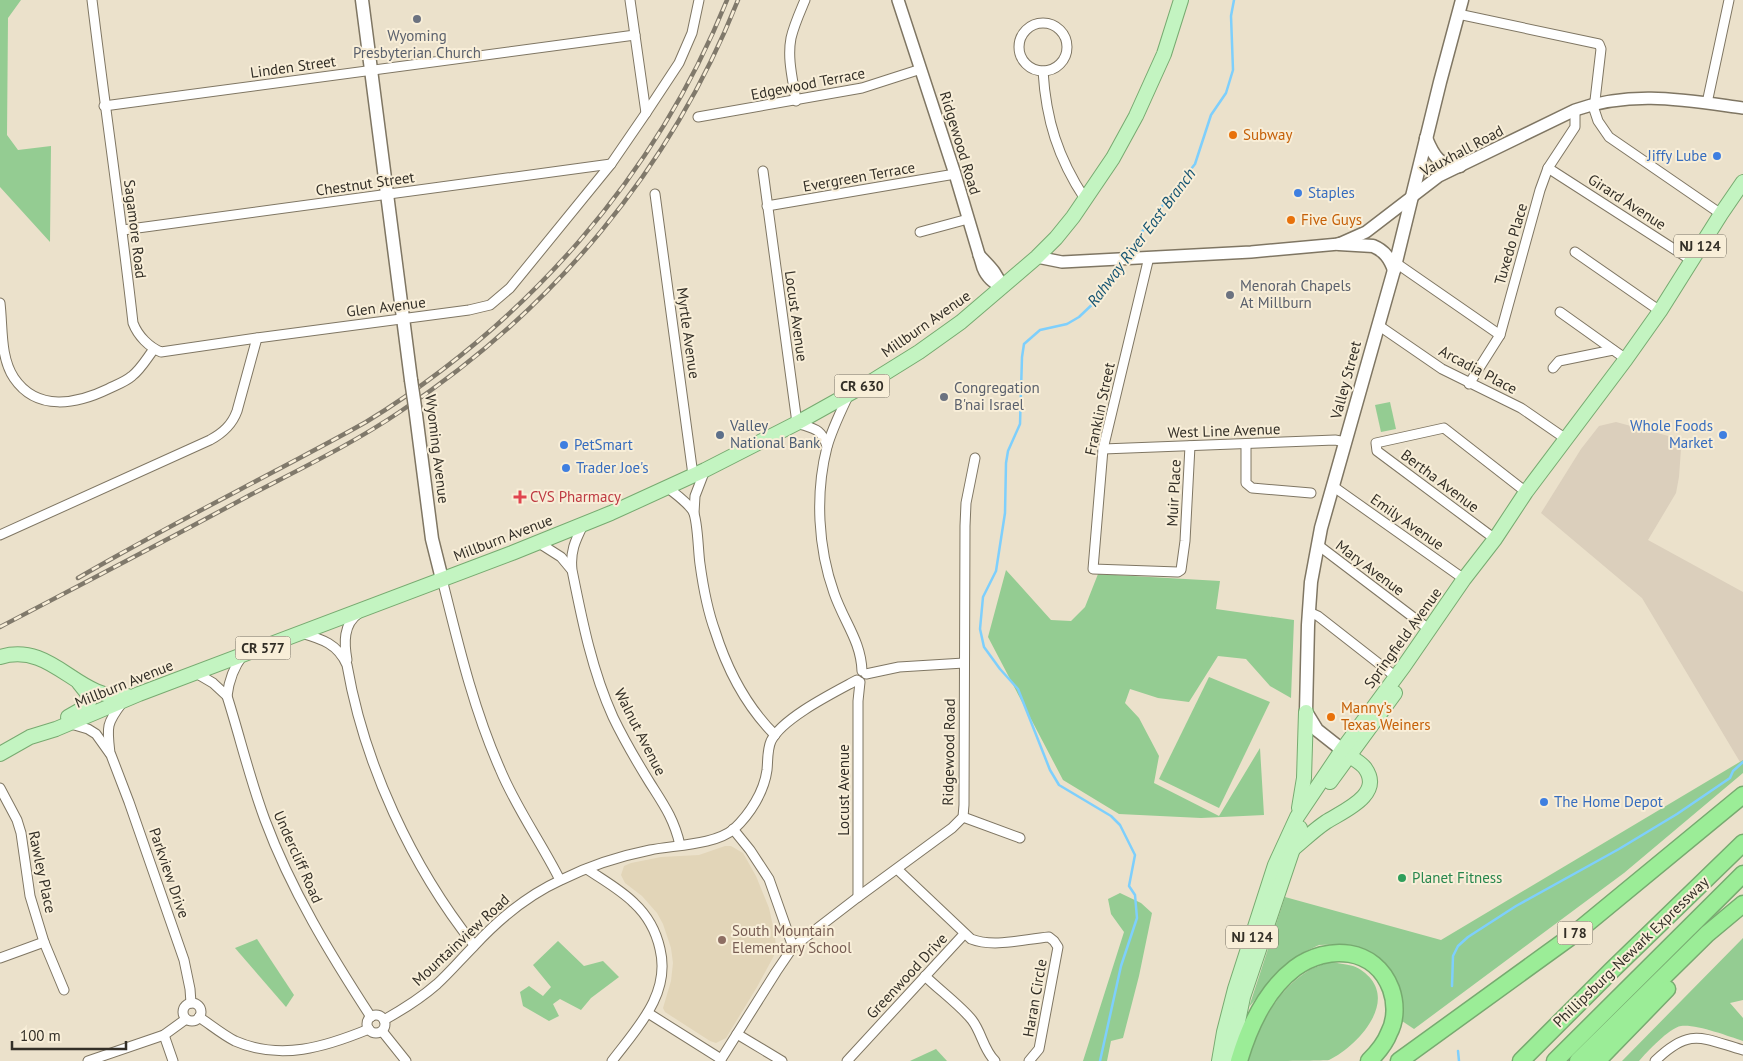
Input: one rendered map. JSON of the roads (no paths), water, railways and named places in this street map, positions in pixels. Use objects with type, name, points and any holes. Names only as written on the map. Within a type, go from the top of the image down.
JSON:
[{"type":"highway","name":"I 78","points":[[1398,1061],[1543,957],[1662,863],[1743,795]]},
{"type":"highway","points":[[1662,863],[1717,827],[1743,807]]},
{"type":"highway","name":"Phillipsburg-Newark Expressway","points":[[1521,1061],[1743,843]]},
{"type":"highway","name":"Phillipsburg-Newark Expressway","points":[[1555,1061],[1743,874]]},
{"type":"highway","points":[[1578,1061],[1707,934],[1743,904]]},
{"type":"highway","points":[[1596,1061],[1743,911]]},
{"type":"highway","points":[[1239,1061],[1257,1016],[1266,1000],[1281,981],[1295,968],[1310,959],[1341,952],[1361,957],[1377,968],[1386,978],[1394,998],[1395,1012],[1390,1033],[1369,1061]]},
{"type":"main road","name":"Wyoming Avenue","points":[[362,0],[432,538],[442,579]]},
{"type":"main road","name":"Millburn Avenue","points":[[0,754],[30,737],[70,724],[139,694],[583,525],[668,488],[797,423],[919,352],[960,322],[1037,257],[1056,238],[1086,199],[1113,158],[1147,95],[1164,54],[1181,0]]},
{"type":"main road","name":"Valley Street","points":[[1306,712],[1311,582],[1318,545],[1395,267],[1462,0]]},
{"type":"main road","points":[[1426,138],[1432,154],[1440,162],[1450,166],[1460,166]]},
{"type":"main road","name":"Springfield Avenue","points":[[1230,1061],[1244,997],[1301,826],[1396,677],[1495,539],[1526,492],[1660,311],[1691,260],[1743,182]]},
{"type":"main road","points":[[1339,244],[1378,248],[1395,267]]},
{"type":"main road","name":"Springfield Avenue","points":[[1219,1061],[1235,989],[1276,865],[1297,817],[1402,684],[1480,569],[1495,539]]},
{"type":"main road","name":"CR 577","points":[[0,657],[19,654],[33,656],[47,662],[79,683],[112,697],[139,694]]},
{"type":"main road","points":[[30,737],[87,705],[89,697],[79,683]]},
{"type":"main road","points":[[1292,850],[1325,823],[1363,798],[1370,785],[1369,776],[1364,767],[1318,730],[1306,712]]},
{"type":"main road","points":[[1297,817],[1304,778],[1306,712]]},
{"type":"street","name":"Sagamore Road","points":[[92,0],[104,106],[123,230],[133,323],[139,335],[154,349]]},
{"type":"street","points":[[630,0],[646,113]]},
{"type":"street","name":"Glen Avenue","points":[[257,338],[479,309],[490,305],[510,288],[611,164],[646,113],[679,63],[692,33],[699,0]]},
{"type":"street","points":[[796,101],[790,61],[791,45],[804,0]]},
{"type":"street","name":"Ridgewood Road","points":[[898,0],[955,174],[979,256],[998,275],[1002,287]]},
{"type":"street","points":[[1707,103],[1729,0]]},
{"type":"street","points":[[1458,14],[1599,44],[1601,49],[1594,114],[1608,138],[1721,214]]},
{"type":"street","points":[[1048,23],[1061,31],[1066,39],[1067,49],[1064,59],[1058,66],[1043,71],[1034,69],[1026,63],[1020,55],[1019,45],[1022,35],[1029,28],[1038,24],[1048,23]]},
{"type":"street","name":"Linden Street","points":[[104,106],[635,35]]},
{"type":"street","name":"Edgewood Terrace","points":[[698,117],[862,88],[921,69]]},
{"type":"street","points":[[1043,71],[1047,111],[1054,138],[1066,168],[1086,199]]},
{"type":"street","name":"Vauxhall Road","points":[[1037,257],[1062,262],[1251,252],[1339,244],[1366,232],[1440,176],[1575,110],[1594,104],[1632,98],[1654,98],[1743,108]]},
{"type":"street","name":"Tuxedo Place","points":[[1469,384],[1500,335],[1540,190],[1548,168],[1571,134],[1576,122],[1575,110]]},
{"type":"street","name":"Chestnut Street","points":[[123,230],[611,164]]},
{"type":"street","name":"Girard Avenue","points":[[1548,168],[1691,260]]},
{"type":"street","name":"Locust Avenue","points":[[763,171],[797,423]]},
{"type":"street","name":"Evergreen Terrace","points":[[767,206],[955,174]]},
{"type":"street","name":"Myrtle Avenue","points":[[655,194],[699,472],[694,514],[700,564],[714,630],[749,706],[775,735]]},
{"type":"street","points":[[920,232],[968,219]]},
{"type":"street","points":[[1576,252],[1660,311]]},
{"type":"street","name":"Franklin Street","points":[[1093,568],[1103,449],[1143,257]]},
{"type":"street","points":[[1395,267],[1500,335]]},
{"type":"street","points":[[0,304],[4,354],[14,379],[32,395],[42,400],[54,402],[69,402],[101,392],[133,376],[154,349],[161,352],[257,338],[234,418],[225,430],[210,440],[0,535]]},
{"type":"street","points":[[1560,312],[1626,359]]},
{"type":"street","name":"Arcadia Place","points":[[1378,325],[1442,369],[1521,408],[1566,439]]},
{"type":"street","points":[[1553,368],[1559,361],[1613,350]]},
{"type":"street","points":[[849,394],[827,446],[820,507],[821,535],[826,565],[834,592],[843,616],[860,650],[864,673]]},
{"type":"street","points":[[797,423],[813,428],[823,434],[827,446]]},
{"type":"street","name":"Bertha Avenue","points":[[1495,539],[1377,451],[1376,442],[1444,428],[1526,492]]},
{"type":"street","name":"West Line Avenue","points":[[1103,449],[1335,440],[1346,442]]},
{"type":"street","points":[[1246,444],[1246,483],[1252,488],[1311,492]]},
{"type":"street","name":"Muir Place","points":[[1093,568],[1178,572],[1181,570],[1185,541],[1190,446]]},
{"type":"street","name":"Ridgewood Road","points":[[720,1060],[793,947],[952,828],[962,817],[964,805],[966,503],[975,458]]},
{"type":"street","name":"Emily Avenue","points":[[1334,487],[1464,580]]},
{"type":"street","points":[[668,488],[688,504],[694,514]]},
{"type":"street","name":"Walnut Avenue","points":[[583,525],[572,546],[572,570],[586,639],[606,698],[631,751],[674,820],[680,844]]},
{"type":"street","points":[[539,542],[561,557],[572,570]]},
{"type":"street","name":"Mary Avenue","points":[[1318,545],[1430,630]]},
{"type":"street","name":"Wyoming Avenue","points":[[442,579],[467,678],[500,768],[523,816],[560,880]]},
{"type":"street","points":[[365,609],[355,616],[344,639],[347,665],[360,724],[395,816],[429,882],[455,921],[474,945]]},
{"type":"street","points":[[1309,612],[1318,616],[1396,677]]},
{"type":"street","points":[[301,633],[330,643],[340,652],[347,665]]},
{"type":"street","name":"Undercliff Road","points":[[243,655],[233,669],[227,696],[265,820],[295,888],[333,956],[371,1017]]},
{"type":"street","points":[[775,735],[797,715],[858,681],[856,675],[899,667],[964,663]]},
{"type":"street","points":[[196,672],[213,683],[227,696]]},
{"type":"street","name":"Locust Avenue","points":[[858,681],[858,897]]},
{"type":"street","name":"Parkview Drive","points":[[111,755],[108,727],[114,713],[123,702]]},
{"type":"street","name":"Parkview Drive","points":[[70,724],[88,729],[96,734],[111,755],[184,960],[190,989],[190,1002]]},
{"type":"street","name":"Mountainview Road","points":[[384,1020],[404,1009],[436,985],[504,917],[560,880],[634,853],[711,840],[733,829],[752,807],[761,791],[767,771],[769,747],[775,735]]},
{"type":"street","name":"Rawley Place","points":[[0,788],[21,833],[30,896],[44,942],[64,990]]},
{"type":"street","points":[[962,817],[1020,838]]},
{"type":"street","points":[[733,829],[750,850],[769,879],[793,947]]},
{"type":"street","points":[[588,869],[633,902],[650,921],[658,937],[663,962],[662,979],[648,1014],[612,1061]]},
{"type":"street","name":"Greenwood Drive","points":[[847,1061],[964,934],[897,869]]},
{"type":"street","name":"Haran Circle","points":[[964,934],[980,943],[1049,937],[1058,947],[1039,1049],[1029,1061]]},
{"type":"street","points":[[0,958],[44,942]]},
{"type":"street","points":[[925,976],[971,1018],[986,1048],[995,1061]]},
{"type":"street","points":[[190,1002],[199,1006],[201,1012],[199,1017],[194,1021],[186,1019],[183,1014],[183,1008],[190,1002]]},
{"type":"street","points":[[648,1014],[720,1060]]},
{"type":"street","points":[[369,1029],[368,1022],[371,1017],[380,1016],[384,1020],[382,1030]]},
{"type":"street","points":[[199,1017],[234,1041],[247,1047],[275,1054],[303,1052],[369,1029]]},
{"type":"street","points":[[88,1061],[164,1035],[186,1019]]},
{"type":"street","points":[[369,1029],[374,1032],[382,1030]]},
{"type":"street","points":[[382,1030],[406,1061]]},
{"type":"street","points":[[737,1034],[782,1061]]},
{"type":"street","points":[[164,1035],[173,1061]]},
{"type":"street","points":[[1655,1061],[1675,1043],[1692,1038],[1706,1039],[1743,1050]]},
{"type":"waterway","name":"Rahway River East Branch","points":[[1127,254],[1195,164],[1211,115],[1226,93],[1233,70],[1231,16],[1234,0]]},
{"type":"waterway","name":"Rahway River East Branch","points":[[1100,1061],[1121,966],[1137,918],[1135,895],[1129,886],[1135,855],[1120,825],[1111,816],[1059,785],[1050,770],[1018,689],[984,647],[980,629],[983,597],[996,571],[1005,513],[1008,451],[1020,424],[1024,344],[1040,330],[1067,324],[1079,317],[1099,298],[1121,263]]},
{"type":"waterway","points":[[1452,986],[1453,956],[1458,946],[1468,937],[1516,906],[1619,849],[1677,814],[1730,778],[1733,771],[1743,762]]},
{"type":"waterway","points":[[1458,1051],[1459,1061]]},
{"type":"railway","points":[[78,578],[366,422],[425,383],[480,339],[532,291],[580,240],[624,185],[663,126],[698,65],[727,0]]},
{"type":"railway","points":[[0,627],[365,434],[456,372],[508,328],[556,282],[601,231],[642,178],[678,121],[710,62],[738,0]]},
{"type":"place","name":"Wyoming Presbyterian Church","points":[[417,19]]},
{"type":"place","name":"Subway","points":[[1233,135]]},
{"type":"place","name":"Jiffy Lube","points":[[1717,156]]},
{"type":"place","name":"Staples","points":[[1298,193]]},
{"type":"place","name":"Five Guys","points":[[1291,220]]},
{"type":"place","name":"Menorah Chapels At Millburn","points":[[1230,295]]},
{"type":"place","name":"Congregation B'nai Israel","points":[[944,397]]},
{"type":"place","name":"Valley National Bank","points":[[720,435]]},
{"type":"place","name":"Whole Foods Market","points":[[1723,435]]},
{"type":"place","name":"PetSmart","points":[[564,445]]},
{"type":"place","name":"Trader Joe's","points":[[566,468]]},
{"type":"place","name":"CVS Pharmacy","points":[[520,497]]},
{"type":"place","name":"Manny’s Texas Weiners","points":[[1331,717]]},
{"type":"place","name":"The Home Depot","points":[[1544,802]]},
{"type":"place","name":"Planet Fitness","points":[[1402,878]]},
{"type":"place","name":"South Mountain Elementary School","points":[[722,940]]}]
